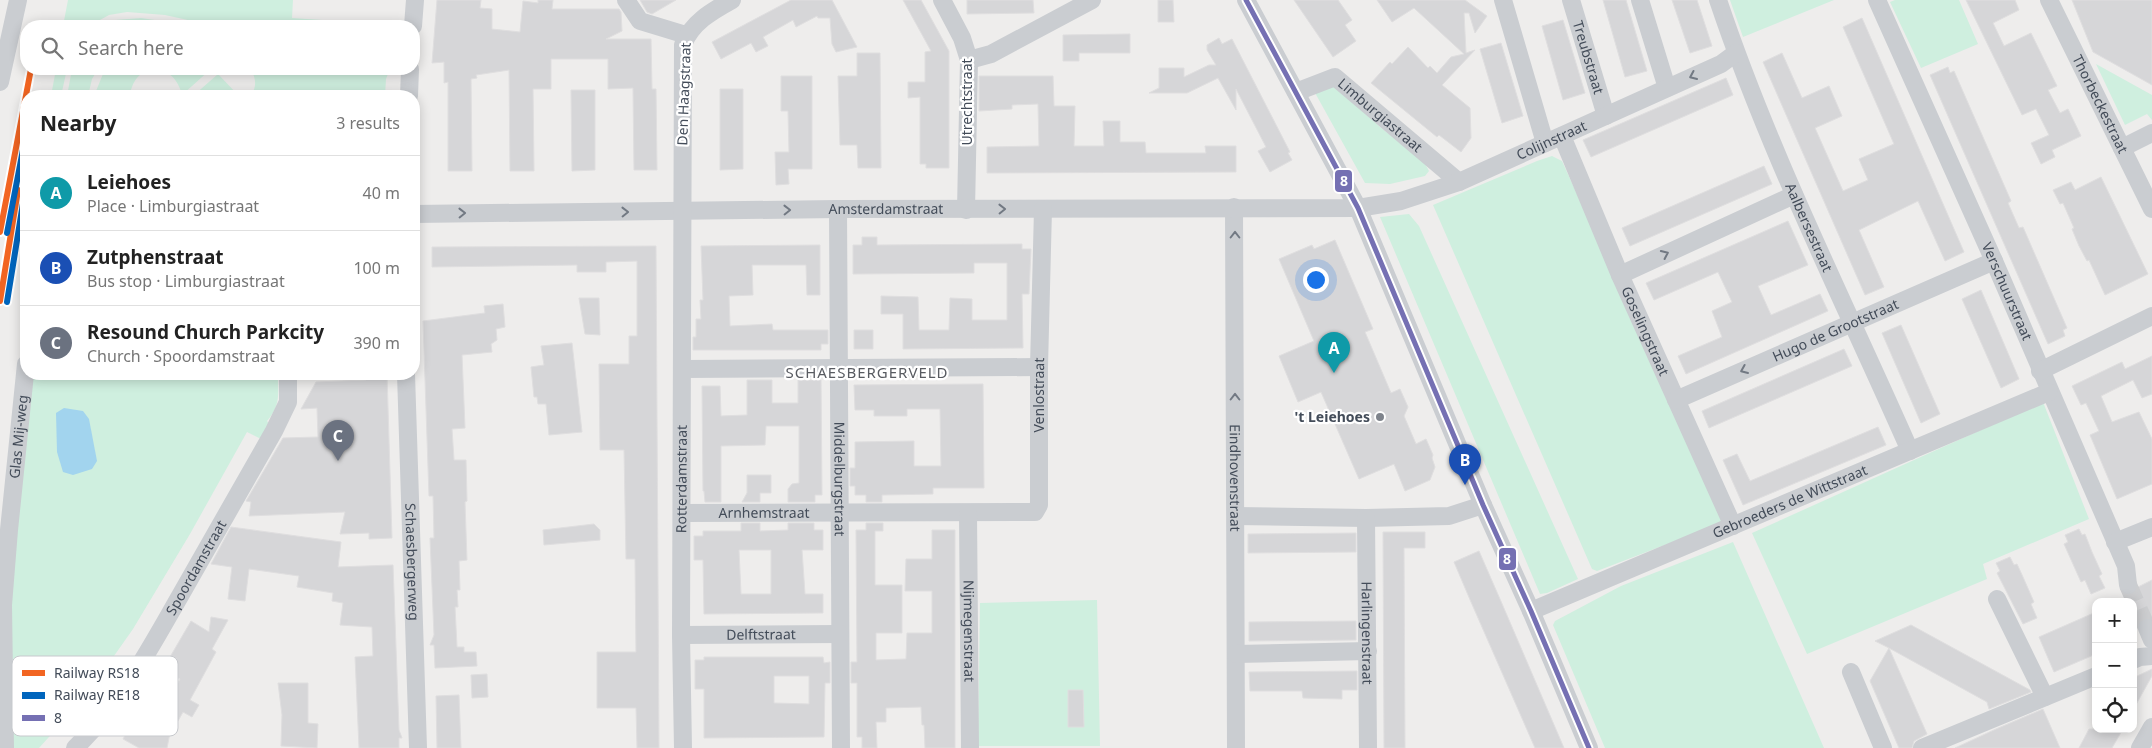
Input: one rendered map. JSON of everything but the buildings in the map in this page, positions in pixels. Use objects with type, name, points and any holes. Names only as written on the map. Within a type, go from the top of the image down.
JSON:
[{"type":"street","points":[[0,82],[18,0]]},
{"type":"street","points":[[414,20],[416,0]]},
{"type":"street","points":[[626,0],[640,21],[686,34]]},
{"type":"street","name":"Utrechtstraat","points":[[942,0],[962,38],[969,60],[966,210]]},
{"type":"street","points":[[969,60],[990,54],[1092,0]]},
{"type":"street","points":[[1246,0],[1358,208],[1588,748]]},
{"type":"street","points":[[1503,0],[1545,143]]},
{"type":"street","name":"Treubstraat","points":[[1571,0],[1606,116]]},
{"type":"street","points":[[1640,0],[1667,88]]},
{"type":"street","name":"Aalbersestraat","points":[[1718,0],[1736,53],[1794,195],[1910,451]]},
{"type":"street","name":"Verschuurstraat","points":[[1877,0],[1994,261],[2049,392],[2126,566],[2128,585]]},
{"type":"street","name":"Thorbeckestraat","points":[[2049,0],[2152,209]]},
{"type":"street","name":"Den Haagstraat","points":[[683,211],[683,45],[686,34],[693,25],[725,2]]},
{"type":"street","name":"Colijnstraat","points":[[1358,208],[1401,201],[1459,182],[1721,64],[1736,53]]},
{"type":"street","points":[[409,90],[410,75]]},
{"type":"street","name":"Limburgiastraat","points":[[1296,92],[1335,77],[1459,182]]},
{"type":"street","points":[[2122,148],[2152,133]]},
{"type":"street","name":"Goselingstraat","points":[[1562,136],[1620,275],[1733,526]]},
{"type":"street","points":[[1620,275],[1794,195]]},
{"type":"street","name":"Eindhovenstraat","points":[[1234,207],[1236,748]]},
{"type":"street","name":"Venlostraat","points":[[968,513],[1035,512],[1039,508],[1039,367],[1043,208]]},
{"type":"street","name":"Amsterdamstraat","points":[[420,214],[838,209],[1358,208]]},
{"type":"street","name":"Middelburgstraat","points":[[838,209],[842,748]]},
{"type":"street","name":"Rotterdamstraat","points":[[682,748],[683,211]]},
{"type":"street","name":"Hugo de Grootstraat","points":[[1676,400],[1994,261]]},
{"type":"street","points":[[2040,370],[2152,316]]},
{"type":"street","points":[[683,369],[1039,367]]},
{"type":"street","name":"Glas Mij-weg","points":[[5,748],[3,605],[24,380]]},
{"type":"street","name":"Spoordamstraat","points":[[146,656],[264,448],[288,402],[288,380]]},
{"type":"street","name":"Schaesbergerweg","points":[[406,380],[418,748]]},
{"type":"street","name":"Gebroeders de Wittstraat","points":[[1531,611],[2049,392]]},
{"type":"street","points":[[1236,516],[1366,518],[1449,516],[1483,505]]},
{"type":"street","name":"Arnhemstraat","points":[[682,513],[968,513]]},
{"type":"street","name":"Nijmegenstraat","points":[[968,513],[970,748]]},
{"type":"street","name":"Harlingenstraat","points":[[1366,518],[1368,748]]},
{"type":"street","points":[[2115,542],[2152,527]]},
{"type":"street","points":[[1997,599],[2046,697]]},
{"type":"street","name":"Delftstraat","points":[[681,635],[840,634]]},
{"type":"street","points":[[1236,654],[1368,651]]},
{"type":"street","points":[[2137,658],[2152,656]]},
{"type":"street","points":[[1851,672],[1883,748]]},
{"type":"street","points":[[1922,748],[2092,678]]},
{"type":"street","points":[[2140,748],[2152,727]]},
{"type":"street","name":"Spoordamstraat","points":[[75,748],[86,736]]},
{"type":"green space","points":[[68,0],[293,0],[292,18],[322,20],[188,20],[165,15],[127,12],[109,15],[100,20],[64,20]]},
{"type":"green space","points":[[1730,0],[1834,0],[1743,37]]},
{"type":"green space","points":[[1895,0],[1959,0],[1978,44],[1921,68],[1890,2]]},
{"type":"green space","points":[[141,18],[154,20],[115,20]]},
{"type":"green space","points":[[2096,64],[2152,95],[2152,120],[2147,114],[2125,125]]},
{"type":"green space","points":[[55,75],[66,75],[62,90],[52,90]]},
{"type":"green space","points":[[71,75],[94,75],[89,90],[68,90]]},
{"type":"green space","points":[[103,75],[140,75],[133,84],[132,90],[96,90]]},
{"type":"green space","points":[[171,75],[204,75],[188,90],[180,90]]},
{"type":"green space","points":[[219,75],[233,90],[200,90]]},
{"type":"green space","points":[[388,75],[385,90],[254,90],[254,76]]},
{"type":"green space","points":[[1336,86],[1380,127],[1424,162],[1429,171],[1425,176],[1390,184],[1365,183],[1314,91]]},
{"type":"green space","points":[[1552,156],[1562,161],[1724,519],[1722,523],[1597,571],[1592,569],[1433,205]]},
{"type":"green space","points":[[1409,214],[1419,226],[1578,579],[1547,593],[1540,594],[1380,217]]},
{"type":"green space","points":[[31,380],[278,380],[277,404],[267,421],[269,424],[261,439],[247,432],[190,534],[133,629],[114,656],[12,656],[12,736],[50,736],[39,748],[11,748],[10,606]]},
{"type":"green space","points":[[2043,402],[2089,519],[1983,564],[1987,579],[1807,654],[1752,533]]},
{"type":"green space","points":[[1733,542],[1824,748],[1605,748],[1553,625],[1555,621],[1621,586]]},
{"type":"green space","points":[[1097,600],[1100,746],[978,746],[980,603]]},
{"type":"water","points":[[64,408],[83,411],[89,419],[97,461],[92,469],[73,475],[63,472],[57,452],[56,413]]},
{"type":"tunnel","points":[[2128,585],[2147,628]]},
{"type":"rail line","name":"RS18","points":[[27,90],[30,75]]},
{"type":"rail line","name":"RS18","points":[[0,232],[20,127]]},
{"type":"rail line","name":"RE18","points":[[7,233],[20,165]]},
{"type":"rail line","name":"RS18","points":[[0,301],[18,190]]},
{"type":"rail line","name":"RE18","points":[[7,302],[20,222]]},
{"type":"transit line","name":"8","points":[[1246,0],[1358,208],[1483,505],[1531,611],[1589,748]]},
{"type":"place","name":"Leiehoes","points":[[1334,373]]},
{"type":"place","name":"'t Leiehoes","points":[[1380,417]]},
{"type":"place","name":"Resound Church Parkcity","points":[[338,461]]},
{"type":"place","name":"Zutphenstraat","points":[[1465,485]]},
{"type":"district","name":"SCHAESBERGERVELD","points":[[867,373]]}]
